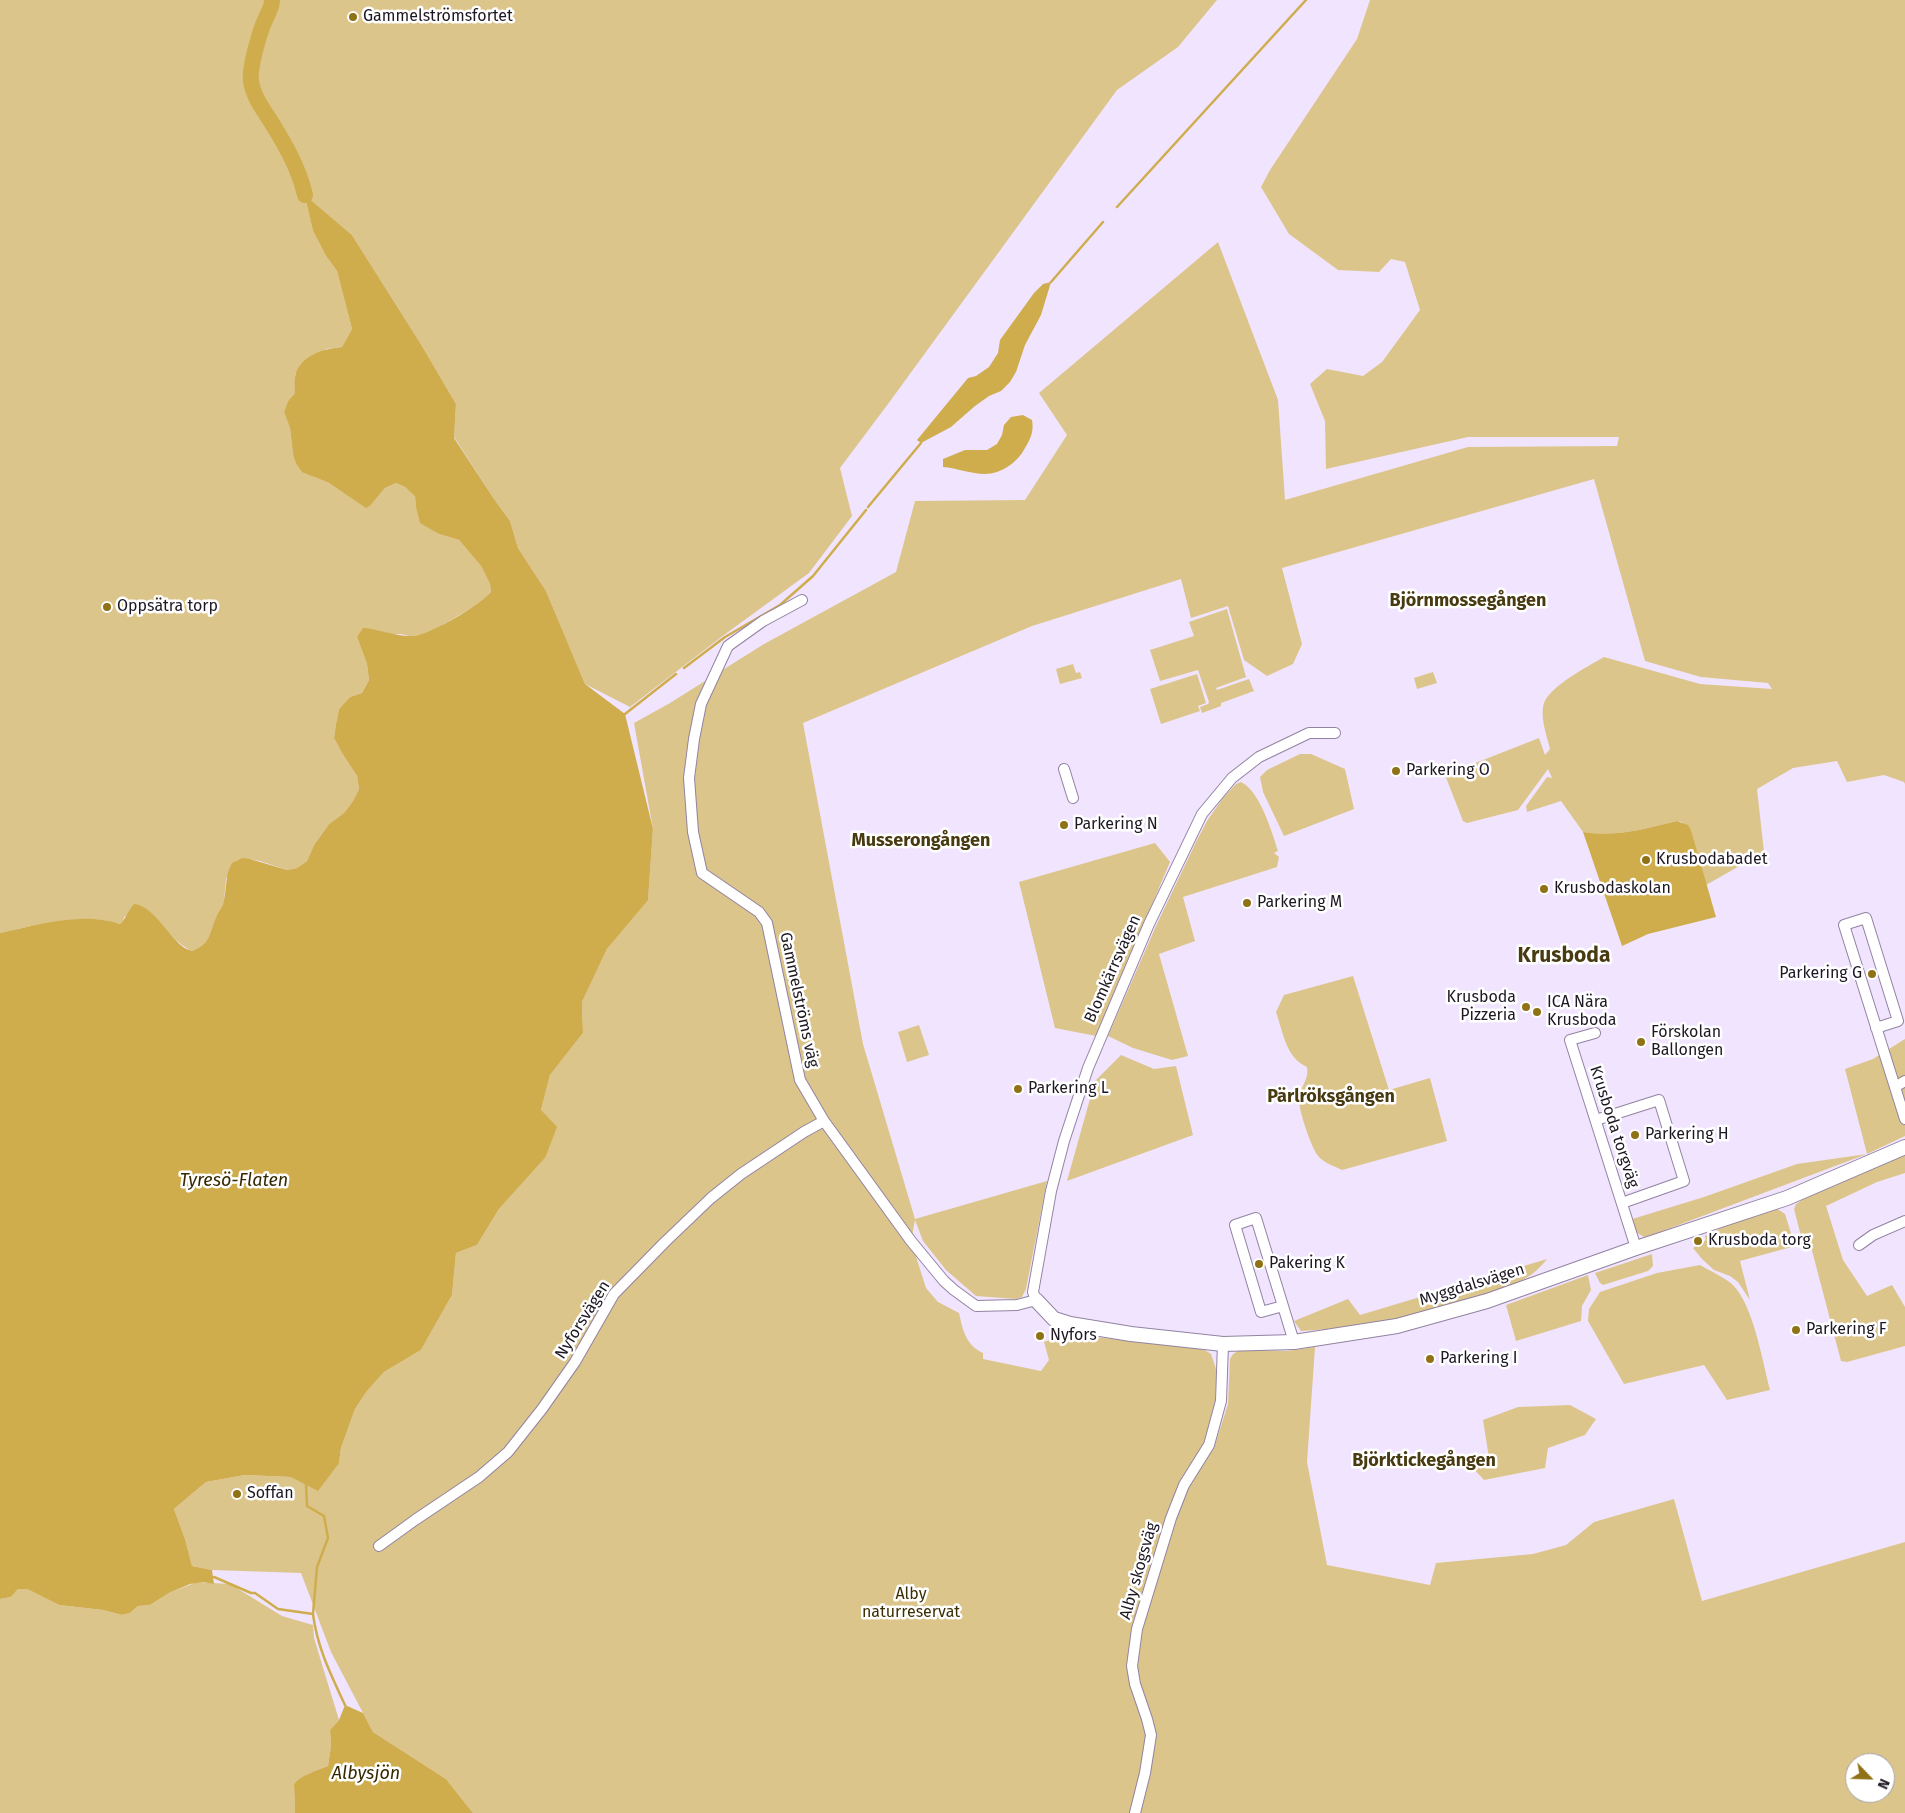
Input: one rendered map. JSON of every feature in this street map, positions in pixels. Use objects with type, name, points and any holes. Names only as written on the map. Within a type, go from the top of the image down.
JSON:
[{"type":"street","name":"Gammelströms väg","points":[[802,600],[763,621],[728,646],[701,704],[689,778],[693,832],[702,873],[759,912],[767,923],[800,1080],[824,1121],[911,1241],[944,1281],[976,1306],[1017,1306],[1036,1300]]},
{"type":"street","name":"Blomkärrsvägen","points":[[1036,1300],[1033,1292],[1051,1191],[1064,1141],[1085,1078],[1100,1037],[1145,933],[1202,814],[1232,778],[1260,757],[1309,734],[1335,733]]},
{"type":"street","points":[[1064,769],[1073,798]]},
{"type":"street","points":[[1876,1028],[1898,1021],[1866,918],[1844,925],[1876,1028],[1905,1119]]},
{"type":"street","name":"Krusboda torgväg","points":[[1595,1033],[1570,1040],[1636,1248]]},
{"type":"street","points":[[1895,1087],[1905,1081]]},
{"type":"street","points":[[1596,1120],[1659,1100],[1662,1109],[1684,1181],[1622,1203]]},
{"type":"street","name":"Nyforsvägen","points":[[380,1546],[479,1476],[508,1452],[542,1409],[575,1362],[614,1294],[665,1242],[711,1198],[741,1174],[824,1121]]},
{"type":"street","name":"Myggdalsvägen","points":[[1036,1300],[1054,1319],[1070,1324],[1131,1334],[1223,1344],[1294,1342],[1397,1326],[1487,1301],[1636,1248],[1787,1198],[1905,1147]]},
{"type":"street","points":[[1283,1306],[1262,1312],[1234,1225],[1256,1218],[1283,1306],[1294,1342]]},
{"type":"street","points":[[1859,1245],[1873,1234],[1905,1221]]},
{"type":"street","name":"Alby skogsväg","points":[[1135,1813],[1145,1774],[1151,1735],[1135,1684],[1132,1666],[1137,1629],[1170,1518],[1184,1485],[1209,1445],[1221,1401],[1223,1344]]},
{"type":"green space","points":[[0,0],[1217,0],[1178,47],[1117,90],[840,468],[852,516],[809,573],[630,707],[585,684],[546,591],[518,548],[510,521],[454,437],[456,404],[352,235],[306,196],[313,231],[326,256],[337,271],[352,329],[342,347],[326,349],[295,374],[295,393],[288,401],[284,412],[290,428],[293,454],[314,477],[329,483],[366,507],[371,505],[385,488],[396,483],[405,487],[415,495],[416,507],[439,534],[459,540],[481,566],[490,584],[491,592],[485,600],[434,630],[414,637],[401,634],[357,637],[367,664],[369,680],[362,693],[350,697],[339,709],[334,738],[357,776],[359,789],[353,801],[344,813],[329,824],[314,845],[307,861],[297,868],[287,870],[250,859],[237,860],[226,879],[224,901],[210,938],[201,948],[192,951],[173,937],[143,907],[124,917],[120,924],[91,919],[76,919],[44,923],[0,933]]},
{"type":"green space","name":"Alby naturreservat","points":[[1370,0],[1905,0],[1905,784],[1884,775],[1847,782],[1837,761],[1793,768],[1757,789],[1764,852],[1706,885],[1691,830],[1682,822],[1677,821],[1608,834],[1583,832],[1561,801],[1527,812],[1526,806],[1547,777],[1552,778],[1548,769],[1518,810],[1467,823],[1463,821],[1445,775],[1539,738],[1545,755],[1550,749],[1543,718],[1543,707],[1546,700],[1559,685],[1604,657],[1700,684],[1772,689],[1768,683],[1701,677],[1645,661],[1594,479],[1282,568],[1302,644],[1293,664],[1267,676],[1244,660],[1228,606],[1191,618],[1181,579],[1032,626],[803,723],[863,1044],[915,1219],[1047,1181],[1026,1289],[1022,1297],[1016,1299],[976,1296],[946,1270],[923,1241],[915,1220],[911,1241],[926,1288],[938,1302],[959,1313],[966,1337],[977,1350],[983,1353],[983,1359],[1041,1371],[1049,1360],[1044,1342],[1067,1334],[1203,1349],[1211,1354],[1217,1372],[1215,1401],[1204,1444],[1181,1479],[1167,1512],[1160,1536],[1167,1544],[1184,1493],[1214,1448],[1228,1404],[1230,1359],[1233,1354],[1240,1350],[1287,1351],[1315,1347],[1307,1462],[1327,1565],[1430,1585],[1436,1563],[1533,1554],[1566,1545],[1594,1522],[1674,1499],[1702,1601],[1905,1542],[1905,1813],[473,1813],[446,1779],[373,1732],[331,1652],[301,1573],[212,1570],[192,1566],[174,1509],[206,1482],[245,1475],[291,1477],[339,1463],[341,1448],[355,1409],[367,1391],[384,1372],[421,1350],[452,1295],[456,1253],[477,1245],[499,1209],[545,1158],[541,1110],[550,1075],[583,1033],[582,1002],[607,949],[648,899],[653,829],[634,723],[670,703],[764,644],[896,572],[915,501],[1025,500],[1067,435],[1039,393],[1218,242],[1278,400],[1285,500],[1468,447],[1617,446],[1619,437],[1468,437],[1326,469],[1325,421],[1310,384],[1327,369],[1363,376],[1382,362],[1420,310],[1405,262],[1391,259],[1379,272],[1338,270],[1289,234],[1261,187],[1270,170],[1357,39]]},
{"type":"green space","points":[[1227,609],[1246,677],[1216,688],[1217,690],[1249,679],[1254,691],[1221,703],[1221,706],[1202,713],[1200,707],[1209,702],[1198,670],[1160,681],[1150,650],[1194,636],[1189,622]]},
{"type":"green space","points":[[1073,664],[1076,673],[1080,672],[1082,678],[1060,684],[1056,669]]},
{"type":"green space","points":[[1433,672],[1437,683],[1417,689],[1414,678]]},
{"type":"green space","points":[[1197,674],[1206,703],[1198,706],[1200,711],[1161,724],[1150,689]]},
{"type":"green space","points":[[1300,754],[1311,754],[1345,769],[1354,809],[1284,836],[1263,792],[1260,777],[1267,770]]},
{"type":"green space","points":[[1241,782],[1254,794],[1264,813],[1278,851],[1274,853],[1279,857],[1277,867],[1183,897],[1195,941],[1159,954],[1188,1056],[1172,1060],[1133,1048],[1108,1036],[1156,926],[1197,840],[1223,798],[1236,784]]},
{"type":"green space","points":[[1155,843],[1170,862],[1096,1036],[1055,1028],[1019,882]]},
{"type":"green space","points":[[1353,976],[1389,1090],[1430,1078],[1447,1141],[1342,1170],[1320,1158],[1312,1145],[1303,1120],[1299,1100],[1307,1076],[1307,1067],[1294,1057],[1286,1044],[1276,1012],[1284,995]]},
{"type":"green space","points":[[919,1025],[929,1055],[907,1062],[898,1032]]},
{"type":"green space","points":[[1905,1039],[1905,1136],[1867,1154],[1845,1069],[1873,1059]]},
{"type":"green space","points":[[1121,1055],[1154,1069],[1176,1066],[1193,1135],[1067,1181],[1095,1081]]},
{"type":"green space","points":[[1867,1154],[1652,1235],[1644,1237],[1636,1232],[1629,1220],[1704,1197],[1797,1164]]},
{"type":"green space","points":[[1905,1155],[1905,1173],[1877,1182],[1826,1206],[1843,1260],[1867,1296],[1892,1285],[1905,1307],[1905,1346],[1847,1362],[1841,1361],[1810,1243],[1803,1244],[1794,1209],[1796,1204],[1807,1197]]},
{"type":"green space","points":[[1776,1208],[1785,1214],[1795,1246],[1740,1261],[1750,1300],[1738,1282],[1730,1276],[1714,1270],[1693,1248],[1706,1240],[1705,1236],[1727,1225]]},
{"type":"green space","points":[[1652,1254],[1653,1266],[1648,1271],[1603,1285],[1595,1273]]},
{"type":"green space","points":[[1547,1259],[1532,1274],[1514,1284],[1420,1313],[1349,1327],[1301,1331],[1294,1321],[1348,1299],[1360,1315]]},
{"type":"green space","points":[[1700,1265],[1733,1285],[1747,1306],[1770,1390],[1727,1400],[1704,1365],[1624,1384],[1588,1321],[1589,1309],[1600,1292],[1657,1273]]},
{"type":"green space","points":[[1588,1275],[1591,1290],[1582,1306],[1581,1321],[1516,1341],[1506,1305]]},
{"type":"green space","points":[[1570,1405],[1596,1419],[1585,1435],[1548,1448],[1545,1468],[1484,1480],[1468,1463],[1489,1458],[1483,1420],[1518,1407]]},
{"type":"green space","points":[[197,1582],[230,1584],[282,1616],[313,1625],[314,1638],[339,1720],[330,1730],[331,1746],[328,1766],[308,1774],[294,1784],[295,1813],[0,1813],[0,1599],[11,1597],[18,1589],[27,1589],[59,1605],[103,1610],[122,1615],[130,1613],[138,1606],[150,1605],[169,1593]]},
{"type":"water","name":"Tyresö-Flaten","points":[[305,195],[352,235],[422,346],[456,404],[454,438],[510,521],[518,548],[546,591],[585,684],[625,714],[653,829],[648,900],[607,949],[582,1002],[583,1033],[550,1075],[541,1110],[557,1127],[545,1158],[499,1209],[477,1245],[456,1253],[452,1295],[421,1350],[384,1372],[367,1391],[355,1409],[341,1448],[339,1463],[318,1491],[291,1477],[245,1475],[206,1482],[174,1509],[192,1566],[212,1570],[214,1584],[203,1582],[190,1584],[169,1593],[150,1605],[138,1606],[130,1613],[122,1615],[103,1610],[59,1605],[27,1589],[18,1589],[11,1597],[0,1599],[0,933],[44,923],[75,919],[105,920],[120,924],[134,904],[147,909],[184,947],[192,951],[203,945],[223,905],[227,877],[232,863],[242,858],[287,870],[297,868],[307,861],[314,845],[329,824],[344,813],[353,801],[359,789],[357,776],[334,738],[339,709],[350,697],[362,693],[369,680],[367,664],[357,637],[363,628],[401,635],[420,635],[454,618],[477,604],[491,592],[490,584],[481,566],[459,540],[439,534],[420,523],[415,496],[405,487],[396,483],[385,488],[371,505],[366,508],[329,483],[302,472],[296,463],[290,428],[284,412],[288,401],[295,393],[296,373],[309,357],[321,351],[342,347],[352,329],[337,271],[326,256],[313,231]]},
{"type":"water","points":[[1051,282],[1041,315],[1025,345],[1016,372],[1010,382],[1001,391],[989,396],[975,406],[951,427],[921,443],[917,440],[968,378],[976,376],[989,367],[998,353],[1000,340],[1034,293],[1043,284]]},
{"type":"water","points":[[1023,415],[1032,420],[1032,434],[1022,453],[1008,466],[997,472],[985,474],[943,467],[943,459],[965,450],[987,450],[997,444],[1002,435],[1004,425],[1011,417]]},
{"type":"water","name":"Krusbodabadet","points":[[1677,821],[1688,825],[1691,830],[1716,917],[1648,934],[1622,946],[1583,832],[1619,833]]},
{"type":"water","name":"Albysjön","points":[[345,1705],[363,1713],[373,1732],[446,1779],[473,1813],[295,1813],[294,1784],[306,1775],[328,1766],[331,1746],[330,1730],[339,1720]]},
{"type":"waterway","points":[[272,0],[255,49],[251,75],[252,87],[263,110],[292,159],[305,195]]},
{"type":"waterway","points":[[1117,207],[1306,0]]},
{"type":"waterway","points":[[1051,282],[1103,222]]},
{"type":"waterway","points":[[868,507],[921,443]]},
{"type":"waterway","points":[[684,668],[725,637],[780,605],[813,576],[866,510]]},
{"type":"waterway","points":[[625,714],[676,674]]},
{"type":"waterway","points":[[306,1484],[307,1506],[324,1516],[328,1538],[317,1567],[313,1614]]},
{"type":"waterway","points":[[214,1577],[255,1593],[278,1609],[313,1614],[321,1649],[345,1705]]},
{"type":"place","name":"Gammelströmsfortet","points":[[353,17]]},
{"type":"place","name":"Oppsätra torp","points":[[107,607]]},
{"type":"place","name":"Parkering O","points":[[1396,771]]},
{"type":"place","name":"Parkering N","points":[[1064,825]]},
{"type":"place","name":"Krusbodabadet","points":[[1646,860]]},
{"type":"place","name":"Krusbodaskolan","points":[[1544,889]]},
{"type":"place","name":"Parkering M","points":[[1247,903]]},
{"type":"place","name":"Parkering G","points":[[1872,974]]},
{"type":"place","name":"Krusboda Pizzeria","points":[[1526,1007]]},
{"type":"place","name":"ICA Nära Krusboda","points":[[1537,1012]]},
{"type":"place","name":"Förskolan Ballongen","points":[[1641,1042]]},
{"type":"place","name":"Parkering L","points":[[1018,1089]]},
{"type":"place","name":"Parkering H","points":[[1635,1135]]},
{"type":"place","name":"Krusboda torg","points":[[1698,1241]]},
{"type":"place","name":"Pakering K","points":[[1259,1264]]},
{"type":"place","name":"Parkering F","points":[[1796,1330]]},
{"type":"place","name":"Nyfors","points":[[1040,1336]]},
{"type":"place","name":"Parkering I","points":[[1430,1359]]},
{"type":"place","name":"Soffan","points":[[237,1494]]},
{"type":"district","name":"Björnmossegången","points":[[1468,601]]},
{"type":"district","name":"Musserongången","points":[[921,841]]},
{"type":"district","name":"Krusboda","points":[[1564,956]]},
{"type":"district","name":"Pärlröksgången","points":[[1331,1097]]},
{"type":"district","name":"Björktickegången","points":[[1424,1461]]}]
